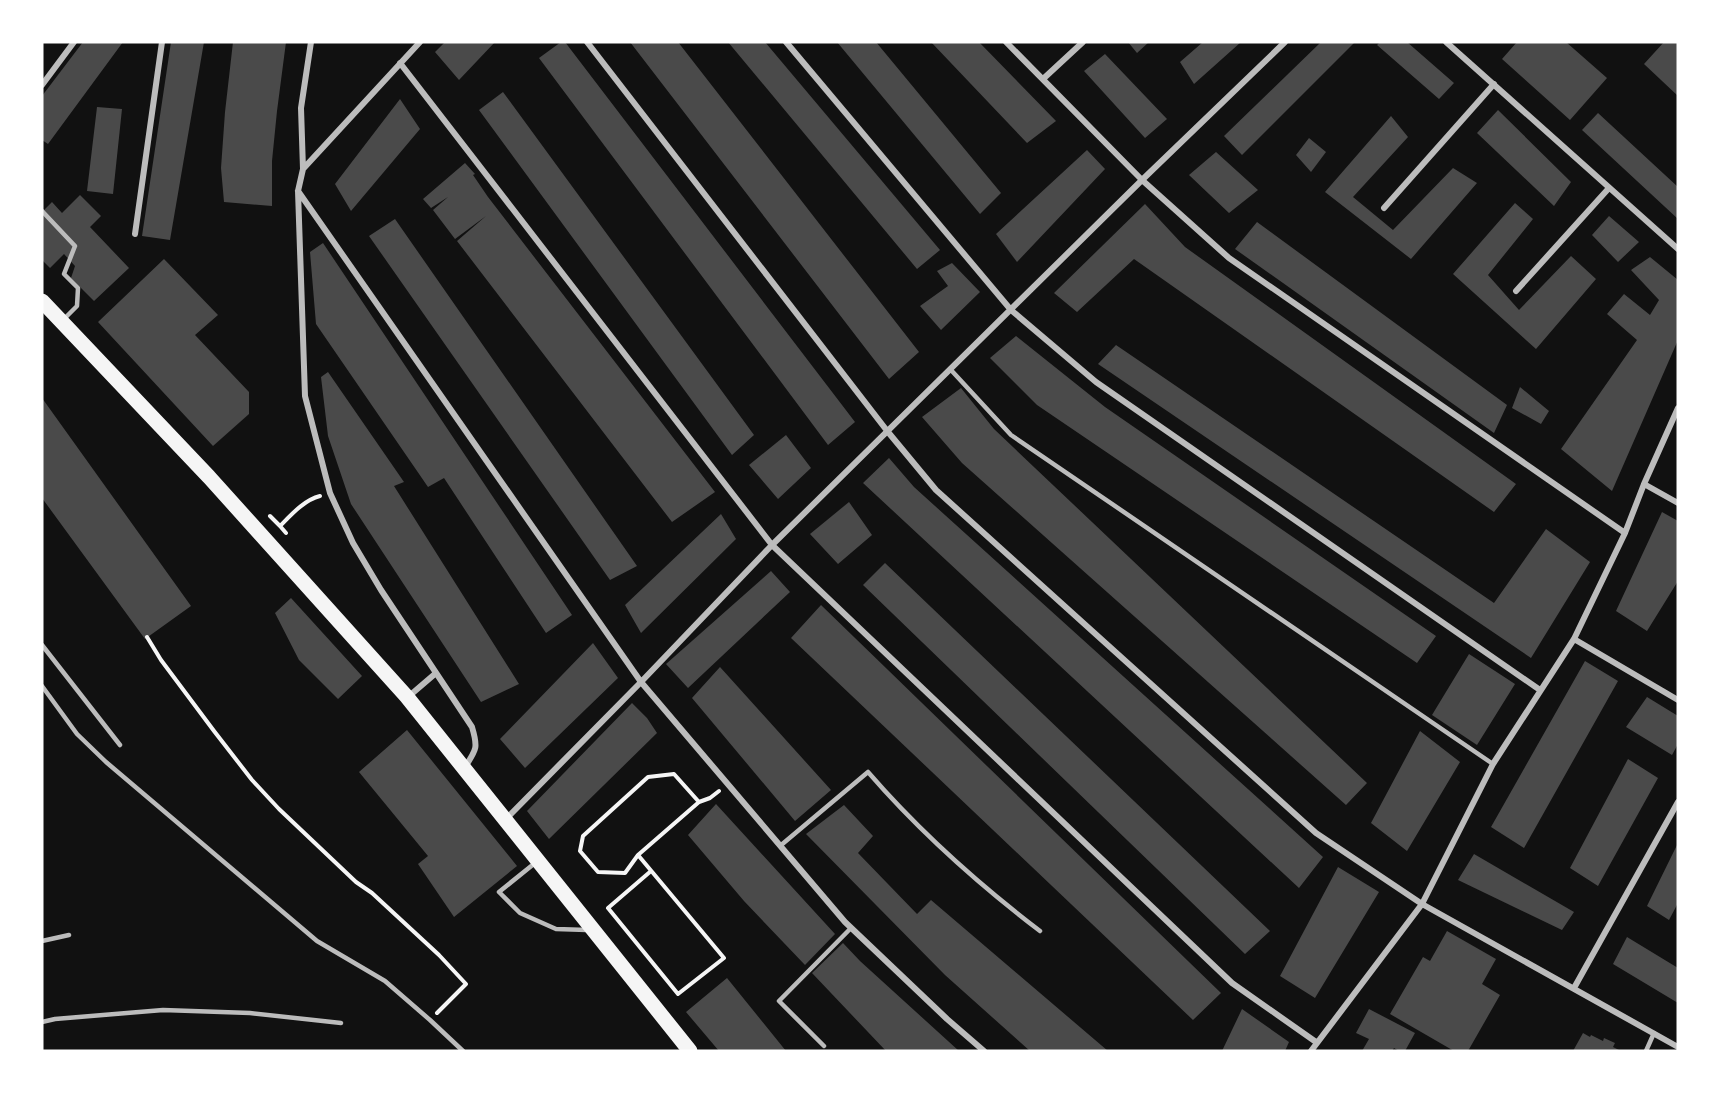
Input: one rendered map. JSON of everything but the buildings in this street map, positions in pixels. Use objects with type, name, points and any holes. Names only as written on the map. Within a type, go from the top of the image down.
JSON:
[{"type":"main road","points":[[42,301],[208,477],[407,697],[690,1051]]},
{"type":"street","points":[[42,85],[74,42]]},
{"type":"street","points":[[135,234],[162,42]]},
{"type":"street","points":[[311,42],[301,108],[303,169],[298,191],[305,396],[330,494],[353,543],[381,590],[472,727],[477,743],[472,757],[464,768]]},
{"type":"street","points":[[303,169],[420,42]]},
{"type":"street","points":[[587,42],[888,432],[936,490],[1316,833],[1422,904],[1678,1047]]},
{"type":"street","points":[[786,42],[1011,310],[1096,382],[1540,690]]},
{"type":"street","points":[[1006,42],[1142,180],[1229,258],[1625,533]]},
{"type":"street","points":[[1043,79],[1083,42]]},
{"type":"street","points":[[505,820],[772,546],[1285,42]]},
{"type":"street","points":[[1446,42],[1678,249]]},
{"type":"street","points":[[400,63],[772,546],[1232,983],[1316,1042]]},
{"type":"street","points":[[1384,208],[1494,84]]},
{"type":"street","points":[[1516,291],[1609,188]]},
{"type":"street","points":[[298,191],[641,682],[851,928],[984,1051]]},
{"type":"street","points":[[1311,1051],[1422,904],[1493,764],[1574,639],[1625,533],[1678,408]]},
{"type":"street","points":[[1644,484],[1678,503]]},
{"type":"street","points":[[1574,639],[1678,700]]},
{"type":"street","points":[[407,697],[436,673]]},
{"type":"street","points":[[1574,988],[1678,802]]},
{"type":"lane","points":[[42,211],[75,246],[64,274],[78,288],[77,306],[62,321]]},
{"type":"lane","points":[[951,370],[1011,435],[1493,764]]},
{"type":"lane","points":[[42,645],[120,745]]},
{"type":"lane","points":[[42,686],[76,734],[115,770],[317,941],[385,981],[463,1051]]},
{"type":"lane","points":[[780,846],[868,772],[940,848],[972,877],[1040,931]]},
{"type":"lane","points":[[537,861],[499,892],[520,913],[555,929],[593,930]]},
{"type":"lane","points":[[824,1046],[779,1000],[851,928]]},
{"type":"lane","points":[[42,941],[69,935]]},
{"type":"lane","points":[[42,1022],[55,1018],[163,1010],[250,1013],[341,1023]]},
{"type":"lane","points":[[1646,1051],[1654,1033]]},
{"type":"path","points":[[279,526],[315,497],[330,494]]},
{"type":"path","points":[[270,516],[286,533]]},
{"type":"path","points":[[147,637],[161,660],[252,780],[279,809],[356,882],[379,899],[466,984],[430,1020]]},
{"type":"path","points":[[699,802],[674,774],[648,777],[584,836],[580,851],[598,872],[625,873],[638,855],[699,802],[710,798]]},
{"type":"path","points":[[638,855],[724,958],[678,994],[608,908],[651,871]]}]
